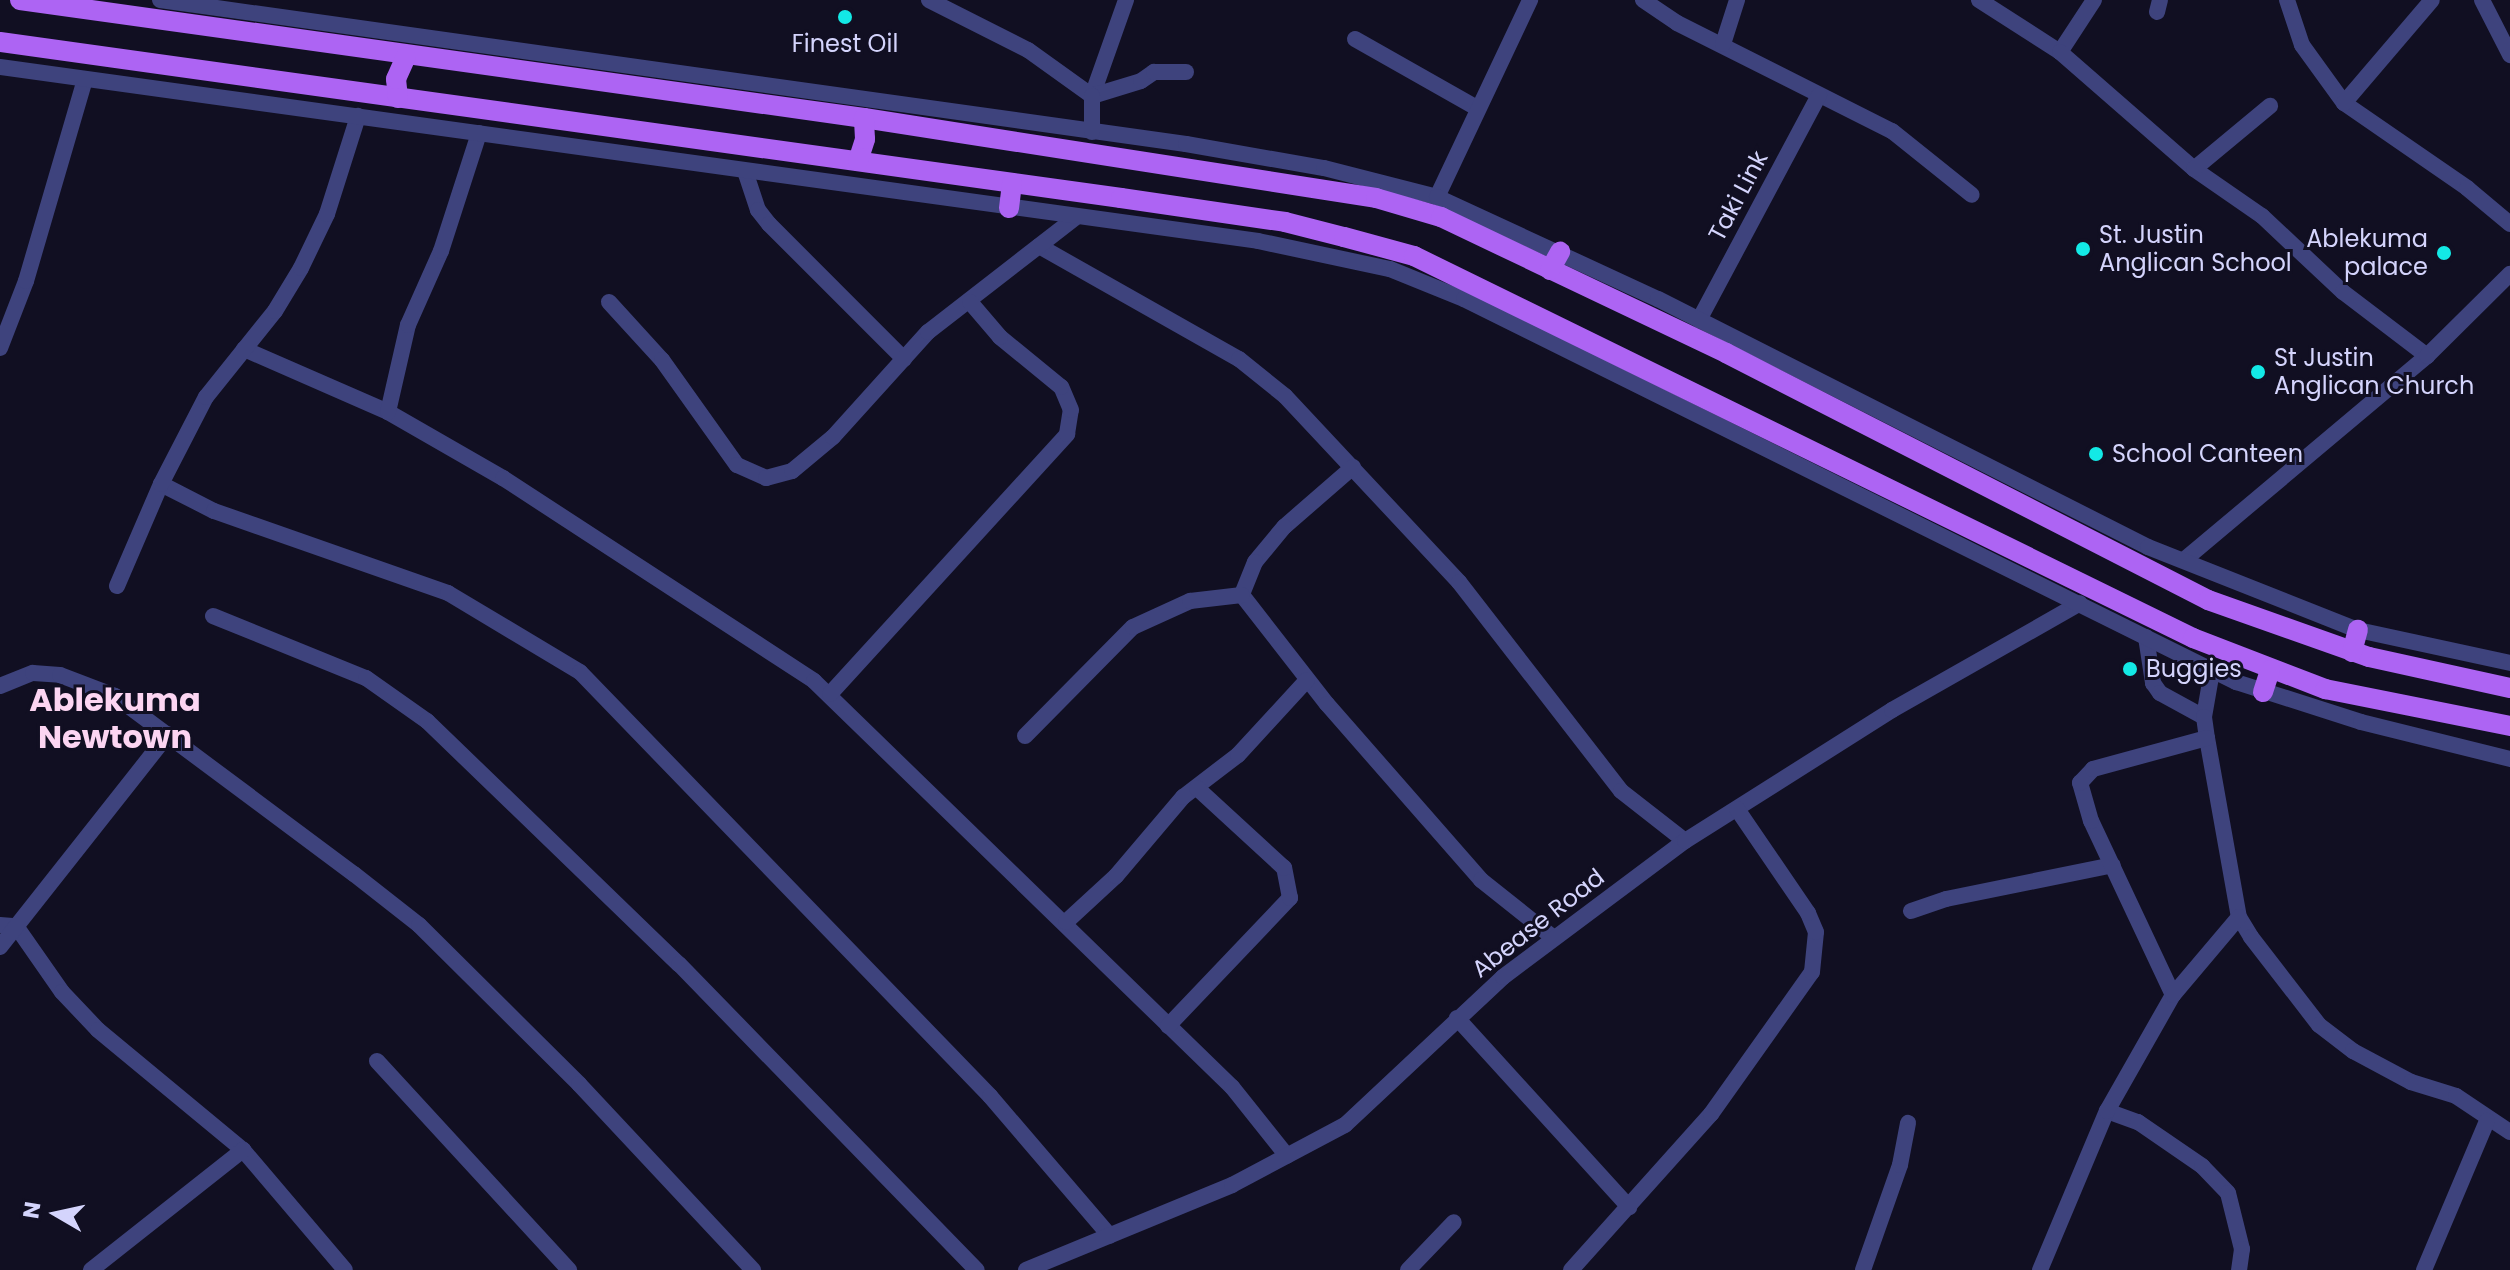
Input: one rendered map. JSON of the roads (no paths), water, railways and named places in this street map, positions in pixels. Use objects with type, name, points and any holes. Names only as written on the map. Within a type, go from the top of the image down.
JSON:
[{"type":"main road","points":[[20,0],[406,57],[864,118],[1376,198],[1441,217],[1555,261],[1740,360],[2208,600],[2352,652],[2510,688]]},
{"type":"main road","points":[[0,42],[1285,222],[1414,256],[2193,638],[2325,689],[2510,726]]},
{"type":"main road","points":[[398,98],[396,79],[406,57]]},
{"type":"main road","points":[[858,161],[865,139],[864,118]]},
{"type":"main road","points":[[1009,208],[1012,183]]},
{"type":"main road","points":[[2352,652],[2358,630]]},
{"type":"main road","points":[[2263,692],[2270,670]]},
{"type":"street","points":[[160,0],[1092,132],[1324,168],[1437,197],[1555,261],[1699,320],[2184,560],[2280,603],[2358,630],[2510,663]]},
{"type":"street","points":[[929,0],[1028,50],[1092,96]]},
{"type":"street","points":[[1092,132],[1092,96],[1126,0]]},
{"type":"street","points":[[1437,197],[1530,0]]},
{"type":"street","points":[[1643,0],[1892,131],[1972,195]]},
{"type":"street","points":[[1723,44],[1737,0]]},
{"type":"street","points":[[1979,0],[2060,52],[2194,169],[2262,216],[2343,292],[2427,356]]},
{"type":"street","points":[[2060,52],[2094,0]]},
{"type":"street","points":[[2287,0],[2302,45],[2344,103],[2509,220]]},
{"type":"street","points":[[2344,103],[2432,0]]},
{"type":"street","points":[[2482,0],[2510,55]]},
{"type":"street","points":[[1355,39],[1477,108]]},
{"type":"street","points":[[0,67],[1258,241],[1390,269],[1464,299],[2212,671],[2263,692],[2510,759]]},
{"type":"street","points":[[1092,96],[1141,81],[1154,72],[1186,72]]},
{"type":"street","points":[[0,348],[26,281],[85,79]]},
{"type":"street","name":"Taki Link","points":[[1699,320],[1819,95]]},
{"type":"street","points":[[2194,169],[2270,106]]},
{"type":"street","points":[[117,586],[161,484],[206,397],[275,311],[321,228],[358,116]]},
{"type":"street","points":[[388,412],[408,325],[441,251],[479,133]]},
{"type":"street","points":[[745,171],[758,210],[769,224],[904,359]]},
{"type":"street","points":[[609,302],[662,360],[737,465],[766,478],[792,471],[833,437],[928,332],[1075,218]]},
{"type":"street","points":[[1039,246],[1239,359],[1285,396],[1459,582],[1621,791],[1685,841]]},
{"type":"street","points":[[2184,560],[2427,356],[2510,274]]},
{"type":"street","points":[[830,694],[1067,434],[1071,410],[1061,387],[1000,337],[970,302]]},
{"type":"street","points":[[244,349],[388,412],[503,478],[766,647],[830,694],[1232,1087],[1287,1156]]},
{"type":"street","points":[[1242,595],[1255,562],[1284,527],[1353,467]]},
{"type":"street","points":[[161,484],[214,511],[448,593],[580,672],[990,1096],[1110,1236]]},
{"type":"street","points":[[1242,595],[1307,680],[1481,880],[1554,938]]},
{"type":"street","points":[[1025,736],[1133,627],[1190,601],[1242,595]]},
{"type":"street","name":"Abease Road","points":[[1026,1270],[1110,1236],[1287,1156],[1366,1110],[1457,1018],[1554,938],[1685,841],[1892,710],[2080,603]]},
{"type":"street","points":[[213,616],[366,678],[427,721],[679,964],[977,1270]]},
{"type":"street","points":[[2146,637],[2148,666],[2160,693],[2204,717]]},
{"type":"street","points":[[2212,671],[2204,717],[2239,917],[2319,1025],[2368,1059],[2456,1096],[2487,1121],[2510,1132]]},
{"type":"street","points":[[0,686],[33,673],[60,675],[115,696],[419,925],[622,1129],[753,1270]]},
{"type":"street","points":[[1066,922],[1197,788],[1254,740],[1307,680]]},
{"type":"street","points":[[0,947],[8,926],[168,734]]},
{"type":"street","points":[[2173,995],[2081,796],[2085,774],[2207,738]]},
{"type":"street","points":[[1168,1026],[1290,898],[1284,868],[1197,788]]},
{"type":"street","points":[[1571,1270],[1711,1114],[1812,972],[1816,932],[1808,913],[1737,809]]},
{"type":"street","points":[[1911,911],[1946,899],[2113,865]]},
{"type":"street","points":[[2040,1270],[2107,1111],[2173,995],[2239,917]]},
{"type":"street","points":[[8,926],[98,1030],[243,1150],[345,1270]]},
{"type":"street","points":[[1457,1018],[1629,1207]]},
{"type":"street","points":[[377,1061],[525,1215],[569,1270]]},
{"type":"street","points":[[2107,1111],[2138,1122],[2202,1166],[2228,1193],[2242,1249],[2239,1270]]},
{"type":"street","points":[[2424,1270],[2487,1121]]},
{"type":"street","points":[[1863,1270],[1900,1165],[1908,1123]]},
{"type":"street","points":[[91,1270],[109,1264],[243,1150]]},
{"type":"street","points":[[1408,1270],[1454,1222]]},
{"type":"place","name":"Finest Oil","points":[[845,17]]},
{"type":"place","name":"St. Justin Anglican School","points":[[2083,249]]},
{"type":"place","name":"Ablekuma palace","points":[[2444,253]]},
{"type":"place","name":"St Justin Anglican Church","points":[[2258,372]]},
{"type":"place","name":"School Canteen","points":[[2096,454]]},
{"type":"place","name":"Buggies","points":[[2130,669]]},
{"type":"district","name":"Ablekuma Newtown","points":[[115,720]]}]
